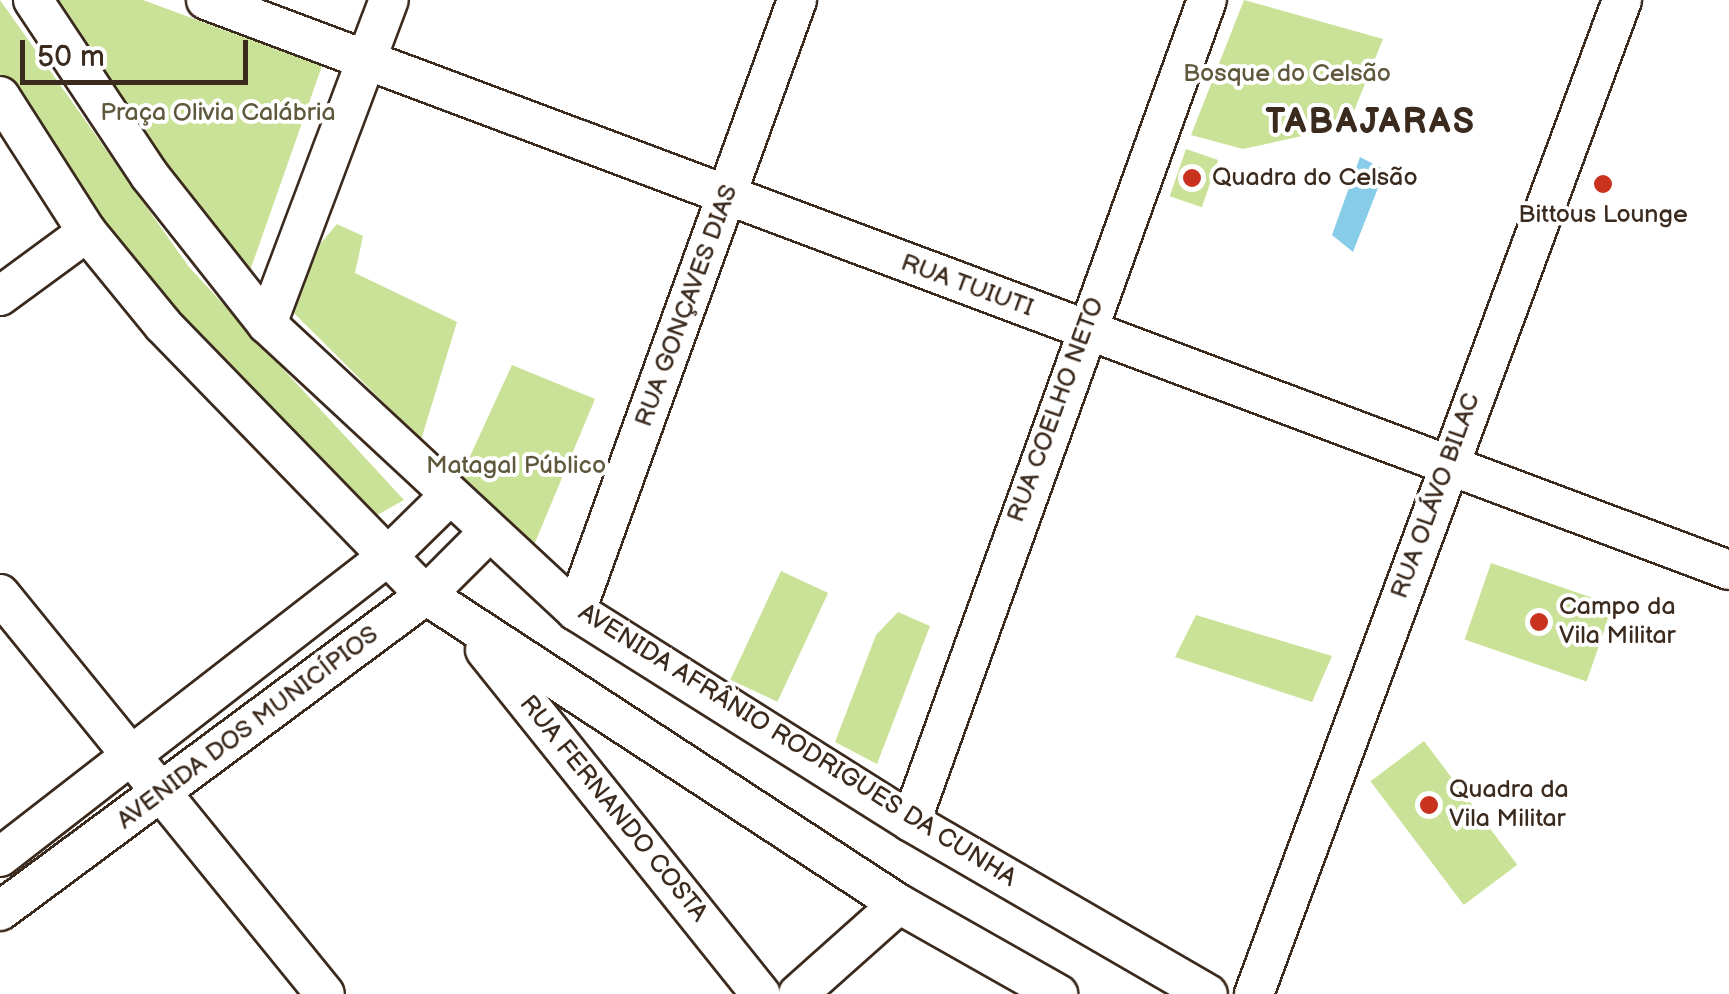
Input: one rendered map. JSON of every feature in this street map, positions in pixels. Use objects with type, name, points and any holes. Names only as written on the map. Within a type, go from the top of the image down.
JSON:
[{"type":"street","name":"AVENIDA AFRÂNIO RODRIGUES DA CUNHA","points":[[33,0],[150,176],[267,324],[448,498],[576,611],[911,822],[1208,994]]},
{"type":"street","name":"RUA TUIUTI","points":[[206,0],[726,198],[1729,570]]},
{"type":"street","points":[[267,324],[390,0]]},
{"type":"street","name":"RUA GONÇAVES DIAS","points":[[576,611],[798,0]]},
{"type":"street","name":"RUA COELHO NETO","points":[[911,822],[1084,328],[1207,0]]},
{"type":"street","name":"RUA OLÁVO BILAC","points":[[1254,994],[1622,0]]},
{"type":"street","points":[[0,96],[87,232],[162,325],[426,595],[464,625],[898,904],[1058,994]]},
{"type":"street","points":[[0,296],[87,232]]},
{"type":"street","name":"AVENIDA DOS MUNICÍPIOS","points":[[0,857],[132,760],[386,558],[448,498]]},
{"type":"street","name":"AVENIDA DOS MUNICÍPIOS","points":[[0,910],[426,595],[487,534]]},
{"type":"street","points":[[0,594],[326,994]]},
{"type":"street","name":"RUA FERNANDO COSTA","points":[[464,625],[761,994]]},
{"type":"street","points":[[798,994],[898,904]]},
{"type":"green space","points":[[0,0],[189,267],[404,500],[372,518],[250,401],[121,250],[0,74]]},
{"type":"green space","name":"Praça Olivia Calábria","points":[[54,0],[143,0],[322,66],[251,268],[240,269],[136,137]]},
{"type":"green space","name":"Bosque do Celsão","points":[[1244,0],[1383,39],[1348,126],[1243,149],[1191,135]]},
{"type":"green space","name":"Quadra do Celsão","points":[[1186,149],[1218,160],[1202,207],[1170,196]]},
{"type":"green space","points":[[337,224],[363,236],[355,273],[457,322],[421,440],[292,311],[321,243]]},
{"type":"green space","name":"Matagal Público","points":[[512,365],[595,399],[534,545],[460,478]]},
{"type":"green space","name":"Campo da Vila Militar","points":[[1491,563],[1613,605],[1587,682],[1465,640]]},
{"type":"green space","points":[[781,571],[828,593],[777,702],[730,680]]},
{"type":"green space","points":[[898,612],[930,626],[877,764],[835,742],[876,635]]},
{"type":"green space","points":[[1196,615],[1332,656],[1312,702],[1175,657]]},
{"type":"green space","name":"Quadra da Vila Militar","points":[[1424,741],[1517,865],[1464,905],[1370,781]]},
{"type":"water","points":[[1360,157],[1385,170],[1353,252],[1332,235]]},
{"type":"place","name":"Quadra do Celsão","points":[[1192,178]]},
{"type":"place","name":"Bittous Lounge","points":[[1603,184]]},
{"type":"place","name":"Campo da Vila Militar","points":[[1539,622]]},
{"type":"place","name":"Quadra da Vila Militar","points":[[1429,805]]},
{"type":"district","name":"TABAJARAS","points":[[1371,123]]}]
